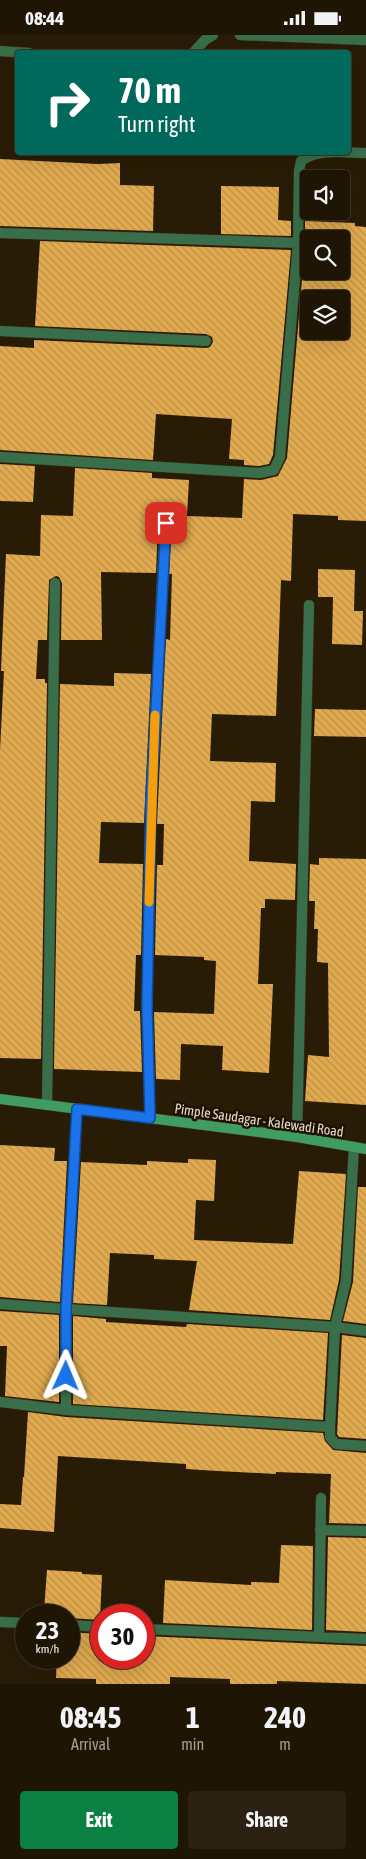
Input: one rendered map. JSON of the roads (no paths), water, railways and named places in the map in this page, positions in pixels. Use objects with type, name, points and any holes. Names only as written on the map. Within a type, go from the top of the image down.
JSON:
[{"type":"main road","name":"Pimple Saudagar - Kalewadi Road","points":[[0,1099],[296,1137],[366,1149]]},
{"type":"street","points":[[196,50],[213,35]]},
{"type":"street","points":[[240,35],[366,39]]},
{"type":"street","points":[[0,51],[15,52]]},
{"type":"street","points":[[351,153],[366,153]]},
{"type":"street","points":[[0,457],[260,473],[274,470],[280,457],[298,243],[300,161],[312,155]]},
{"type":"street","points":[[0,233],[298,243]]},
{"type":"street","points":[[0,331],[206,341]]},
{"type":"street","points":[[150,1118],[147,1005],[151,801],[166,523]]},
{"type":"street","points":[[47,1105],[55,583]]},
{"type":"street","points":[[296,1137],[309,605]]},
{"type":"street","points":[[66,1410],[66,1309],[77,1109]]},
{"type":"street","points":[[354,1147],[346,1281],[335,1327],[330,1437],[336,1444],[366,1446]]},
{"type":"street","points":[[0,1304],[335,1327],[366,1331]]},
{"type":"street","points":[[0,1402],[66,1410],[330,1427]]},
{"type":"street","points":[[319,1637],[321,1498]]},
{"type":"street","points":[[320,1530],[366,1531]]},
{"type":"street","points":[[0,1622],[15,1623]]},
{"type":"street","points":[[155,1630],[366,1639]]}]
